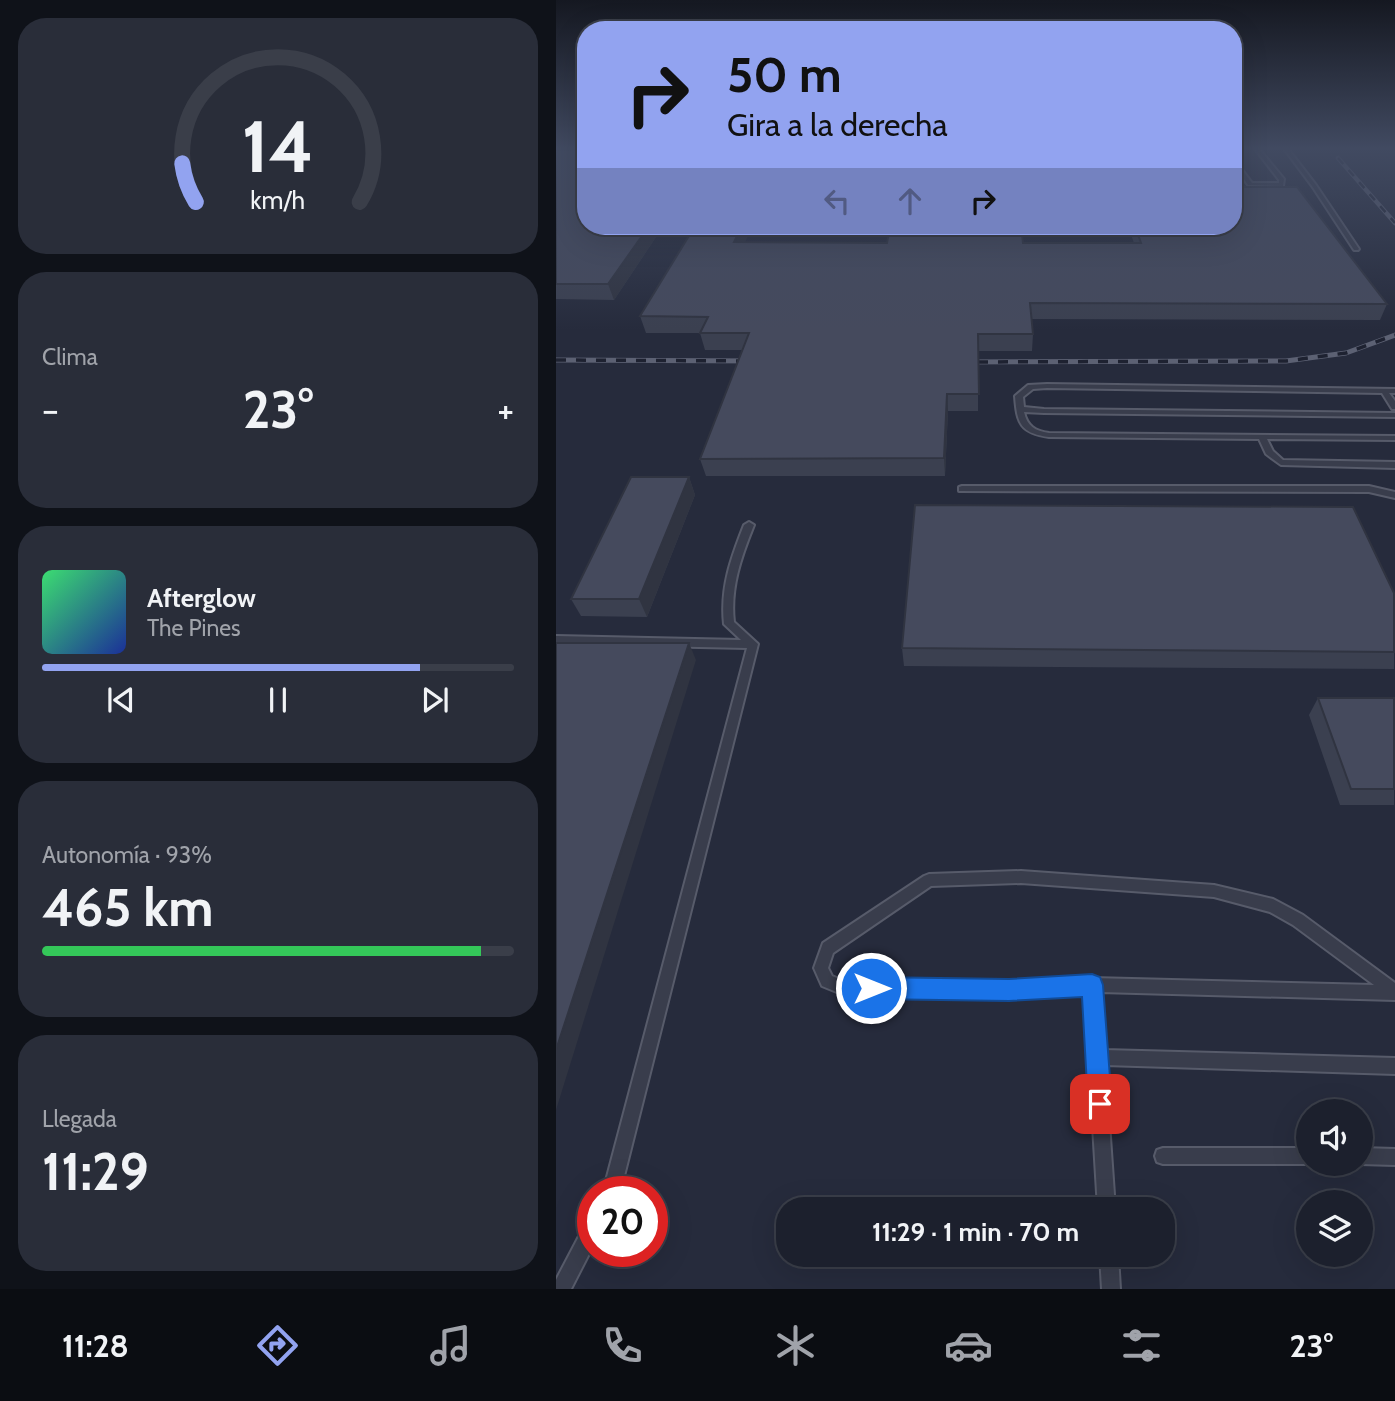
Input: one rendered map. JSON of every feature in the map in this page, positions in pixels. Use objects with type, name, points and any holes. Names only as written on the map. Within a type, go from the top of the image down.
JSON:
[{"type":"lane","points":[[1329,210],[1356,249]]},
{"type":"lane","points":[[1394,391],[1047,386],[1031,387],[1021,392],[1020,410],[1024,426],[1042,434],[1394,438]]},
{"type":"lane","points":[[1384,391],[1394,407]]},
{"type":"lane","points":[[1020,410],[1394,415]]},
{"type":"lane","points":[[1262,436],[1269,452],[1281,462],[1394,465]]},
{"type":"lane","points":[[962,489],[1370,489],[1394,495]]},
{"type":"lane","points":[[748,525],[730,576],[726,607],[729,624],[753,644]]},
{"type":"lane","points":[[556,640],[753,644]]},
{"type":"lane","points":[[615,1176],[753,644]]},
{"type":"lane","points":[[1022,877],[1214,891],[1273,906],[1298,920],[1394,992],[1092,985],[1009,990],[844,988],[827,981],[821,968],[828,948],[834,942],[929,880],[1022,877]]},
{"type":"lane","points":[[1092,985],[1106,1197]]},
{"type":"lane","points":[[1097,1057],[1247,1064],[1394,1066]]},
{"type":"lane","points":[[1163,1156],[1296,1156]]},
{"type":"lane","points":[[1373,1156],[1394,1157]]},
{"type":"lane","points":[[561,1289],[577,1258]]},
{"type":"lane","points":[[1110,1267],[1111,1289]]},
{"type":"building","points":[[556,210],[577,210],[577,235],[643,235],[608,284],[556,284]]},
{"type":"building","points":[[1242,210],[1315,210],[1387,304],[1030,303],[1033,334],[978,334],[979,394],[947,394],[944,458],[700,459],[749,333],[700,333],[708,317],[640,316],[690,235],[738,235],[734,242],[887,243],[888,235],[1022,235],[1023,243],[1141,243],[1138,235],[1242,235]]},
{"type":"building","points":[[631,477],[689,477],[639,599],[571,599]]},
{"type":"building","points":[[915,505],[1353,507],[1394,593],[1394,652],[902,648]]},
{"type":"building","points":[[556,643],[689,643],[556,1050]]},
{"type":"building","points":[[1318,698],[1394,698],[1394,789],[1351,789]]},
{"type":"railway","points":[[1384,210],[1395,223]]},
{"type":"railway","points":[[958,362],[1286,361],[1346,353],[1395,335]]},
{"type":"railway","points":[[556,360],[759,361]]},
{"type":"route","points":[[871,988],[1009,990],[1092,985],[1100,1104]]}]
